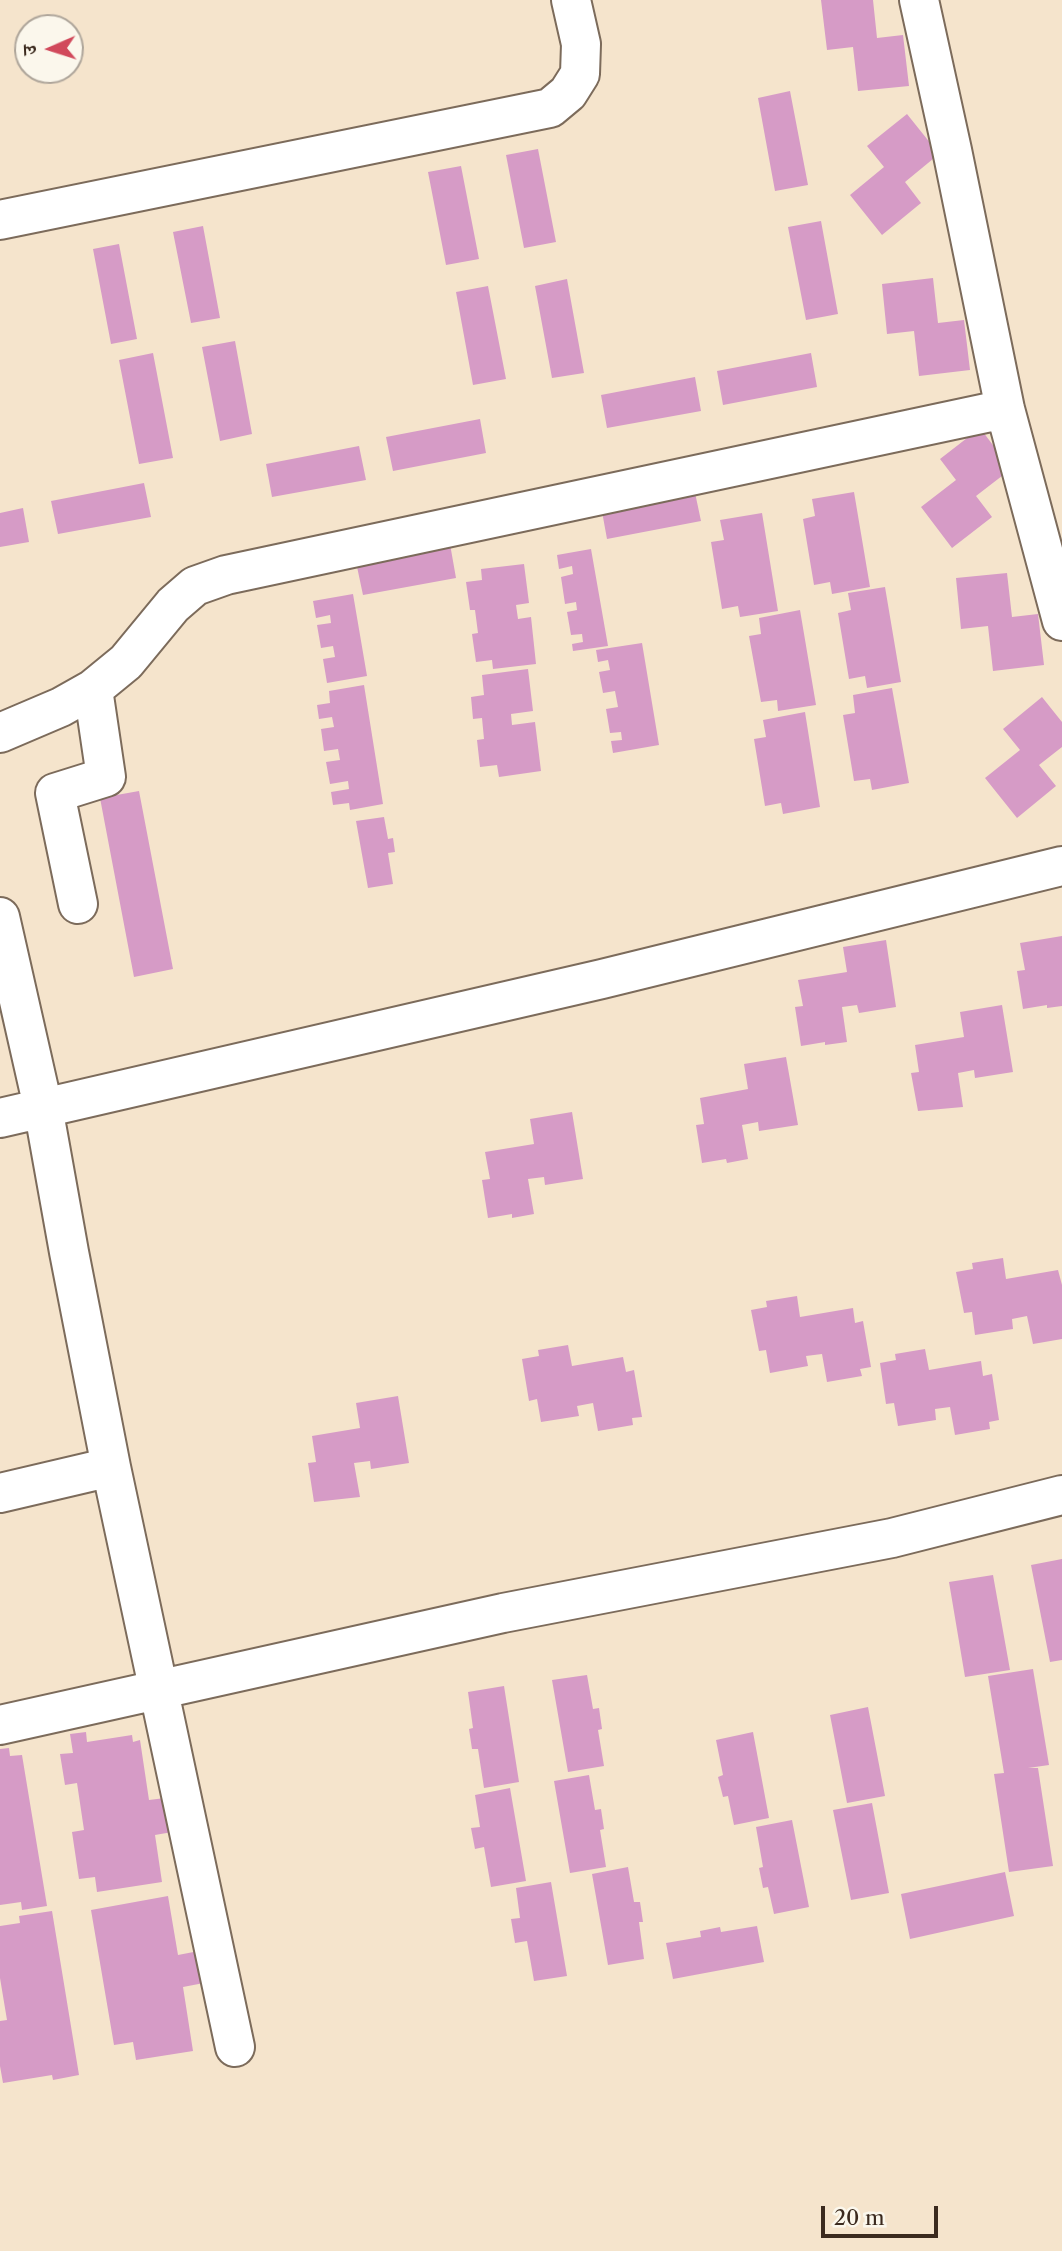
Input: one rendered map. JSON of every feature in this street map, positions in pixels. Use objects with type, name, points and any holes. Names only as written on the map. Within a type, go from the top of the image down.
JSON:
[{"type":"street","points":[[0,220],[550,108],[568,93],[580,74],[581,44],[571,0]]},
{"type":"street","points":[[919,0],[1005,409],[1062,621]]},
{"type":"street","points":[[0,733],[61,707],[93,689],[126,662],[173,605],[195,586],[226,575],[1005,409]]},
{"type":"street","points":[[78,904],[55,793],[106,777],[93,689]]},
{"type":"street","points":[[0,1118],[602,979],[1062,866]]},
{"type":"street","points":[[0,917],[43,1107],[111,1467],[235,2047]]},
{"type":"street","points":[[0,1493],[111,1467]]},
{"type":"street","points":[[0,1725],[503,1614],[892,1538],[1062,1495]]},
{"type":"building","points":[[821,0],[873,0],[877,38],[903,35],[909,86],[858,91],[853,47],[827,50]]},
{"type":"building","points":[[790,91],[808,185],[775,191],[758,98]]},
{"type":"building","points":[[907,114],[939,154],[905,182],[921,203],[882,235],[850,195],[884,167],[867,146]]},
{"type":"building","points":[[538,149],[556,242],[524,248],[506,155]]},
{"type":"building","points":[[461,166],[479,259],[446,265],[428,172]]},
{"type":"building","points":[[821,221],[838,314],[806,320],[788,227]]},
{"type":"building","points":[[203,226],[220,318],[191,323],[173,232]]},
{"type":"building","points":[[119,244],[137,339],[111,344],[93,249]]},
{"type":"building","points":[[933,278],[938,323],[964,320],[970,370],[919,376],[914,331],[887,334],[882,284]]},
{"type":"building","points":[[567,279],[584,373],[552,378],[535,286]]},
{"type":"building","points":[[488,286],[506,379],[473,385],[456,292]]},
{"type":"building","points":[[235,341],[252,434],[220,441],[202,347]]},
{"type":"building","points":[[153,353],[173,458],[139,464],[119,360]]},
{"type":"building","points":[[811,353],[817,387],[723,405],[717,371]]},
{"type":"building","points":[[695,377],[701,411],[607,428],[601,395]]},
{"type":"building","points":[[480,419],[486,453],[393,471],[386,437]]},
{"type":"building","points":[[980,428],[1011,469],[976,496],[992,517],[952,548],[921,507],[956,480],[940,459]]},
{"type":"building","points":[[359,446],[366,480],[272,497],[266,464]]},
{"type":"building","points":[[144,483],[151,517],[58,534],[51,501]]},
{"type":"building","points":[[694,488],[701,521],[607,539],[601,506]]},
{"type":"building","points":[[854,492],[870,587],[832,594],[830,582],[814,585],[803,519],[815,516],[812,499]]},
{"type":"building","points":[[23,508],[29,542],[0,547],[0,513]]},
{"type":"building","points":[[762,513],[778,611],[740,617],[738,606],[722,609],[711,542],[724,540],[720,520]]},
{"type":"building","points":[[450,544],[456,578],[363,595],[356,562]]},
{"type":"building","points":[[591,549],[608,646],[573,651],[572,644],[583,642],[582,634],[571,635],[567,612],[577,610],[576,602],[565,604],[561,577],[573,574],[572,566],[559,569],[557,555]]},
{"type":"building","points":[[524,564],[529,603],[516,605],[518,619],[531,617],[536,664],[493,669],[492,660],[476,662],[472,634],[478,633],[475,610],[470,610],[466,582],[482,580],[481,569]]},
{"type":"building","points":[[1007,573],[1012,617],[1038,614],[1044,665],[993,671],[988,626],[961,629],[956,578]]},
{"type":"building","points":[[885,587],[901,682],[867,688],[865,676],[849,679],[838,613],[851,610],[848,593]]},
{"type":"building","points":[[353,594],[367,676],[327,683],[323,659],[335,657],[333,646],[321,648],[317,625],[331,623],[330,615],[316,618],[313,601]]},
{"type":"building","points":[[800,610],[816,705],[778,711],[777,700],[761,702],[749,636],[761,634],[759,618]]},
{"type":"building","points":[[642,643],[659,745],[613,753],[611,741],[622,740],[621,732],[610,733],[606,709],[618,707],[615,691],[603,693],[599,672],[610,670],[608,660],[598,662],[596,650]]},
{"type":"building","points":[[528,669],[533,711],[511,714],[512,725],[535,722],[541,771],[499,777],[497,765],[480,767],[477,740],[484,739],[482,718],[473,719],[471,697],[484,695],[482,675]]},
{"type":"building","points":[[364,685],[383,804],[350,810],[349,803],[333,805],[331,792],[349,789],[348,781],[330,784],[326,762],[340,760],[338,749],[324,751],[321,729],[334,727],[332,717],[319,719],[317,705],[330,703],[329,691]]},
{"type":"building","points":[[892,688],[909,783],[872,790],[870,779],[854,781],[843,715],[855,713],[853,695]]},
{"type":"building","points":[[1042,697],[1062,722],[1062,747],[1039,765],[1056,786],[1017,818],[985,778],[1020,750],[1003,729]]},
{"type":"building","points":[[805,712],[820,807],[783,814],[781,803],[765,806],[754,739],[766,737],[763,720]]},
{"type":"building","points":[[139,791],[173,969],[134,977],[100,798]]},
{"type":"building","points":[[384,817],[388,839],[393,838],[395,852],[388,853],[393,884],[368,888],[356,821]]},
{"type":"building","points":[[1062,936],[1062,1006],[1047,1008],[1047,1005],[1023,1009],[1017,971],[1025,970],[1020,943]]},
{"type":"building","points":[[886,940],[896,1007],[859,1013],[857,1005],[842,1007],[847,1042],[801,1046],[795,1007],[803,1006],[798,980],[847,972],[843,947]]},
{"type":"building","points":[[1002,1005],[1013,1072],[975,1078],[974,1070],[958,1073],[963,1107],[918,1111],[911,1073],[919,1072],[915,1045],[964,1037],[960,1012]]},
{"type":"building","points":[[786,1057],[798,1125],[759,1131],[758,1122],[742,1125],[748,1159],[727,1163],[726,1159],[702,1163],[696,1125],[704,1124],[700,1098],[748,1089],[744,1064]]},
{"type":"building","points":[[572,1112],[583,1179],[545,1185],[544,1177],[528,1179],[534,1214],[488,1218],[482,1180],[490,1179],[485,1152],[534,1144],[530,1119]]},
{"type":"building","points":[[1003,1258],[1006,1279],[1058,1270],[1062,1285],[1062,1339],[1033,1344],[1027,1316],[1012,1319],[1013,1329],[975,1335],[972,1312],[964,1313],[956,1272],[973,1269],[972,1263]]},
{"type":"building","points":[[797,1296],[800,1317],[853,1308],[855,1323],[863,1321],[871,1367],[860,1369],[862,1376],[827,1382],[822,1354],[806,1356],[808,1366],[770,1373],[766,1350],[759,1351],[751,1310],[767,1307],[766,1301]]},
{"type":"building","points":[[568,1345],[572,1366],[623,1357],[626,1372],[634,1370],[642,1417],[632,1418],[633,1425],[598,1431],[593,1403],[577,1406],[579,1416],[541,1422],[537,1399],[529,1401],[522,1359],[539,1356],[538,1350]]},
{"type":"building","points":[[925,1349],[929,1370],[981,1361],[983,1376],[992,1374],[999,1420],[989,1422],[990,1429],[955,1435],[950,1407],[935,1409],[936,1420],[898,1426],[894,1403],[886,1404],[880,1363],[896,1360],[895,1354]]},
{"type":"building","points":[[398,1396],[409,1463],[371,1469],[370,1461],[354,1463],[360,1497],[314,1502],[308,1463],[316,1462],[312,1436],[360,1428],[356,1403]]},
{"type":"building","points":[[1062,1559],[1062,1660],[1050,1662],[1031,1565]]},
{"type":"building","points":[[993,1575],[1010,1670],[965,1677],[949,1582]]},
{"type":"building","points":[[1033,1669],[1049,1765],[1028,1768],[1038,1768],[1053,1866],[1009,1872],[994,1774],[1004,1773],[988,1676]]},
{"type":"building","points":[[587,1675],[593,1709],[599,1708],[602,1729],[598,1730],[604,1766],[568,1772],[552,1680]]},
{"type":"building","points":[[504,1686],[519,1782],[484,1788],[478,1749],[472,1749],[469,1729],[473,1728],[468,1692]]},
{"type":"building","points":[[868,1707],[885,1796],[847,1803],[830,1715]]},
{"type":"building","points":[[86,1732],[87,1742],[132,1735],[133,1742],[140,1740],[149,1800],[173,1797],[178,1831],[155,1835],[162,1882],[97,1892],[95,1877],[79,1879],[72,1832],[84,1830],[77,1783],[65,1785],[60,1754],[73,1753],[70,1734]]},
{"type":"building","points":[[753,1732],[769,1818],[734,1825],[728,1796],[723,1797],[718,1777],[723,1775],[716,1740]]},
{"type":"building","points":[[9,1748],[10,1756],[22,1755],[47,1906],[22,1910],[21,1902],[0,1905],[0,1749]]},
{"type":"building","points":[[589,1775],[595,1810],[601,1809],[604,1829],[600,1830],[606,1867],[570,1873],[554,1781]]},
{"type":"building","points":[[510,1788],[526,1881],[491,1887],[484,1847],[475,1849],[471,1828],[480,1827],[475,1795]]},
{"type":"building","points":[[872,1803],[889,1893],[851,1900],[833,1810]]},
{"type":"building","points":[[792,1820],[809,1907],[774,1914],[768,1887],[763,1888],[759,1868],[763,1867],[756,1827]]},
{"type":"building","points":[[628,1867],[634,1902],[640,1902],[643,1922],[639,1922],[644,1959],[608,1965],[592,1874]]},
{"type":"building","points":[[1005,1872],[1014,1916],[910,1939],[901,1894]]},
{"type":"building","points":[[551,1882],[567,1976],[534,1981],[527,1941],[515,1943],[511,1919],[520,1918],[516,1888]]},
{"type":"building","points":[[168,1896],[178,1955],[204,1950],[209,1982],[183,1987],[193,2051],[136,2060],[133,2042],[114,2045],[91,1910]]},
{"type":"building","points":[[52,1911],[79,2075],[53,2080],[52,2075],[3,2083],[0,2066],[0,2021],[7,2020],[0,1978],[0,1926],[20,1923],[19,1916]]},
{"type":"building","points":[[757,1926],[764,1962],[673,1979],[666,1943],[701,1937],[700,1931],[720,1927],[721,1932]]}]
